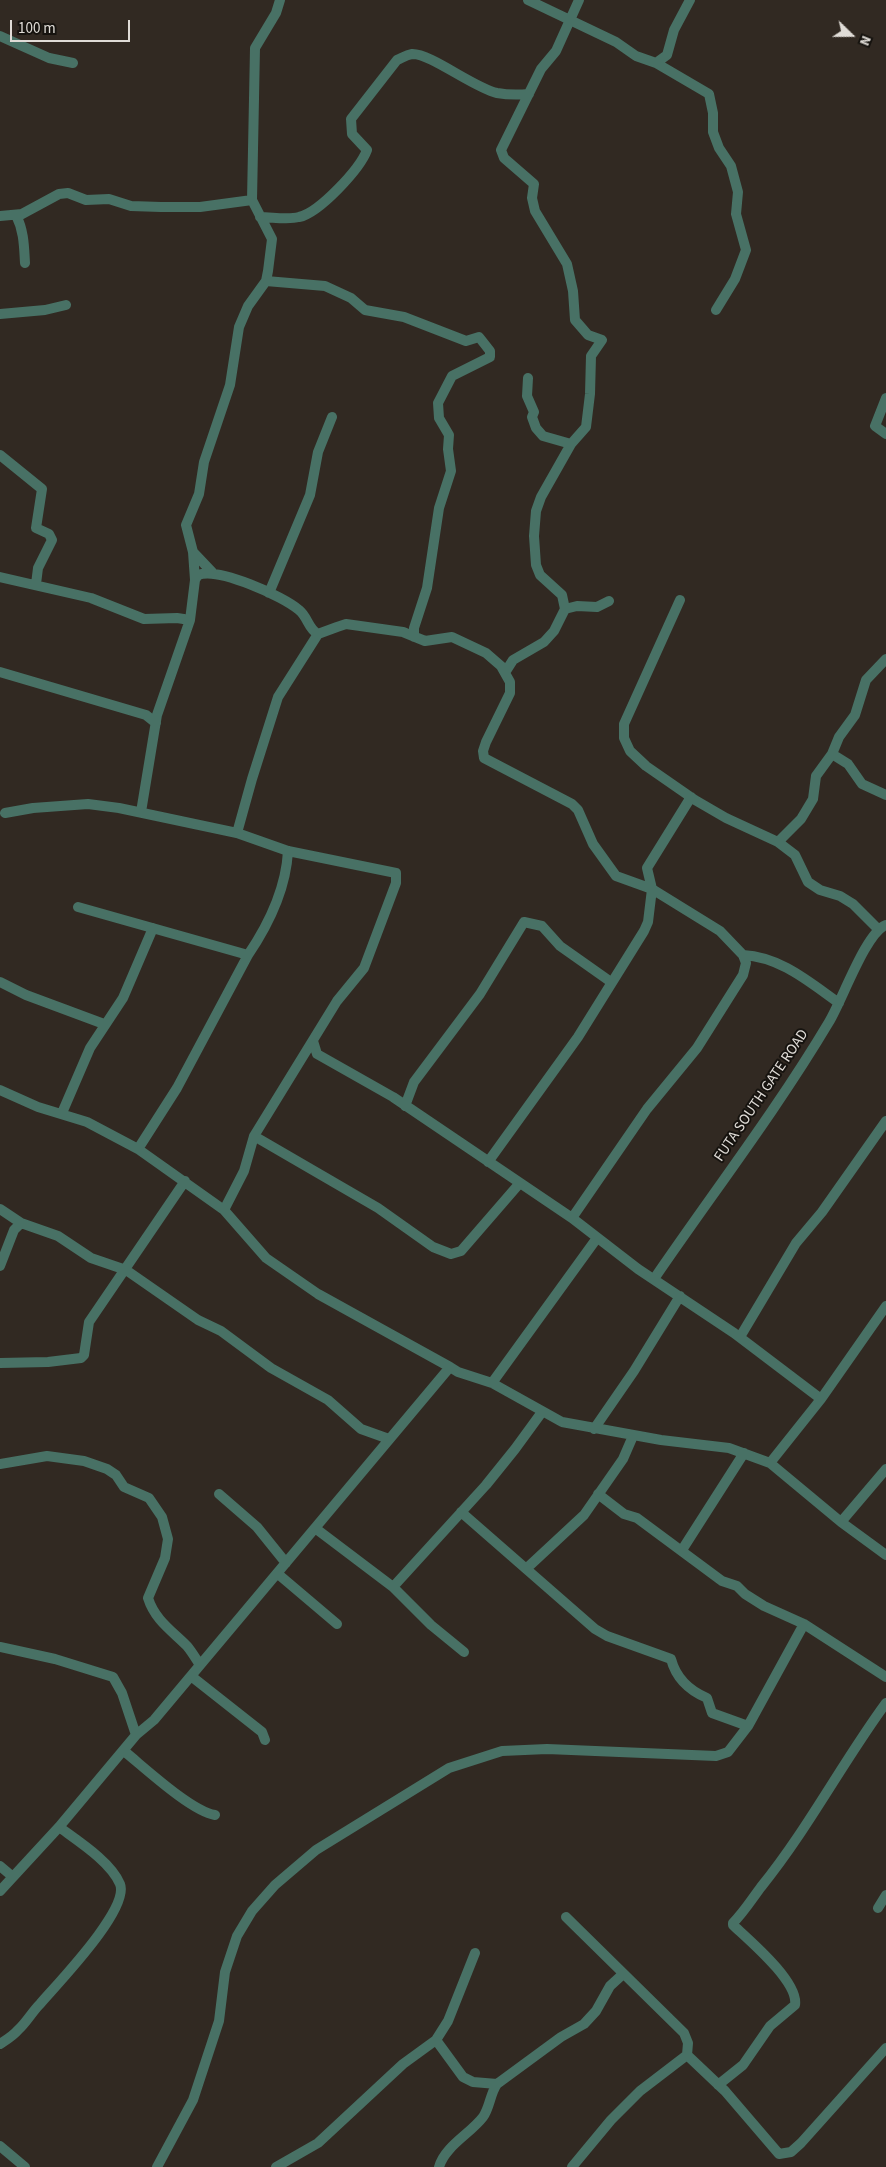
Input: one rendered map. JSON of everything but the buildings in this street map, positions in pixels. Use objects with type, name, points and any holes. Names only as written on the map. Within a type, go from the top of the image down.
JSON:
[{"type":"street","points":[[141,812],[156,723],[190,620],[195,580],[193,552],[185,530],[186,525],[199,494],[204,462],[230,385],[239,327],[248,306],[266,281],[272,239],[252,200],[255,48],[276,12],[280,0]]},
{"type":"street","points":[[528,0],[616,42],[636,56],[656,63],[709,94],[714,113],[713,132],[719,148],[731,166],[738,192],[736,214],[746,250],[735,278],[716,310]]},
{"type":"street","points":[[506,671],[513,660],[544,642],[554,631],[564,609],[562,596],[538,570],[534,529],[541,497],[570,444],[586,427],[590,394],[591,356],[602,340],[588,335],[575,320],[573,291],[567,264],[534,211],[532,198],[534,184],[514,168],[502,154],[529,94],[542,69],[556,51],[580,0]]},
{"type":"street","points":[[656,63],[667,54],[674,30],[690,0]]},
{"type":"street","points":[[0,36],[49,58],[72,63]]},
{"type":"street","points":[[260,217],[299,218],[334,193],[357,169],[367,150],[352,134],[351,119],[397,60],[406,55],[414,54],[432,60],[452,73],[496,92],[529,94]]},
{"type":"street","points":[[0,216],[22,214],[59,194],[68,193],[86,200],[109,199],[131,206],[200,207],[252,200]]},
{"type":"street","points":[[16,216],[21,225],[24,240],[25,263]]},
{"type":"street","points":[[266,281],[325,286],[351,298],[366,310],[404,317],[466,341],[479,338],[490,351],[490,357],[452,376],[438,403],[439,418],[449,435],[448,449],[451,471],[439,508],[431,571],[414,628],[414,637]]},
{"type":"street","points":[[0,314],[45,310],[66,305]]},
{"type":"street","points":[[528,378],[527,396],[534,412],[532,417],[536,428],[543,436],[570,444]]},
{"type":"street","points":[[886,398],[875,426],[886,434]]},
{"type":"street","points":[[269,593],[310,495],[318,452],[332,417]]},
{"type":"street","points":[[0,455],[42,489],[43,494],[36,528],[48,534],[52,540],[38,568],[36,584]]},
{"type":"street","points":[[193,552],[212,572],[269,593],[302,612],[311,630],[318,634]]},
{"type":"street","points":[[195,580],[198,574],[212,572]]},
{"type":"street","points":[[0,577],[91,598],[144,619],[177,618],[190,620]]},
{"type":"street","points":[[680,600],[626,716],[622,731],[630,751],[635,757],[691,797],[726,818],[778,842],[795,855],[808,882],[820,890],[840,896],[882,927]]},
{"type":"street","points":[[564,609],[596,606],[609,601]]},
{"type":"street","points":[[237,833],[252,778],[278,697],[318,634],[346,624],[403,632],[425,642],[433,642],[446,637],[458,638],[486,653],[506,671],[510,682],[510,693],[486,742],[483,751],[484,758],[565,798],[578,810],[593,844],[612,872],[619,878],[652,889],[720,931],[743,955],[746,963],[743,975],[697,1048],[647,1109],[572,1218]]},
{"type":"street","points":[[778,842],[801,819],[813,799],[816,776],[832,754],[836,743],[855,715],[866,680],[886,659]]},
{"type":"street","points":[[0,672],[146,715],[156,723]]},
{"type":"street","points":[[832,754],[848,764],[862,784],[886,795]]},
{"type":"street","points":[[488,1162],[578,1037],[648,922],[652,889],[647,868],[691,797]]},
{"type":"street","points":[[5,813],[33,808],[88,804],[141,812],[237,833],[288,851],[396,873],[397,876],[364,968],[337,1001],[254,1136],[244,1170],[224,1210]]},
{"type":"street","points":[[138,1149],[177,1088],[248,955],[262,934],[279,896],[287,864],[288,851]]},
{"type":"street","points":[[78,907],[248,955]]},
{"type":"street","points":[[405,1106],[414,1082],[480,994],[524,922],[542,926],[560,946],[611,982]]},
{"type":"street","name":"FUTA SOUTH GATE ROAD","points":[[654,1279],[761,1126],[839,1003],[871,937],[882,927]]},
{"type":"street","points":[[62,1113],[90,1048],[104,1024],[123,998],[153,928]]},
{"type":"street","points":[[743,955],[761,956],[789,968],[839,1003]]},
{"type":"street","points":[[0,982],[26,995],[104,1024]]},
{"type":"street","points":[[313,1041],[317,1054],[405,1106],[572,1218],[654,1279],[740,1337],[821,1399]]},
{"type":"street","points":[[302,1059],[317,1054]]},
{"type":"street","points":[[0,1090],[38,1107],[87,1122],[138,1149],[224,1210],[266,1258],[318,1294],[458,1372],[492,1383],[562,1422],[633,1436],[714,1446],[744,1453],[770,1463],[841,1522],[886,1555]]},
{"type":"street","points":[[740,1337],[796,1242],[822,1212],[886,1121]]},
{"type":"street","points":[[254,1136],[378,1208],[433,1247],[451,1254],[461,1251],[519,1184]]},
{"type":"street","points":[[0,1364],[48,1362],[82,1358],[89,1322],[185,1181]]},
{"type":"street","points":[[0,1209],[21,1223],[58,1236],[91,1258],[126,1270],[198,1320],[221,1331],[271,1368],[328,1400],[361,1429],[389,1439]]},
{"type":"street","points":[[0,1266],[14,1230],[21,1223]]},
{"type":"street","points":[[492,1383],[597,1238]]},
{"type":"street","points":[[594,1429],[634,1370],[680,1296]]},
{"type":"street","points":[[770,1463],[821,1399],[886,1306]]},
{"type":"street","points":[[0,1891],[59,1827],[124,1751],[136,1734],[154,1720],[450,1367]]},
{"type":"street","points":[[393,1587],[515,1450],[542,1412]]},
{"type":"street","points":[[527,1568],[574,1525],[623,1459],[633,1436]]},
{"type":"street","points":[[682,1550],[744,1453]]},
{"type":"street","points":[[0,1464],[22,1462],[47,1456],[84,1461],[107,1469],[116,1475],[124,1488],[149,1498],[162,1517],[168,1539],[165,1558],[148,1598],[164,1626],[187,1647],[200,1665]]},
{"type":"street","points":[[841,1522],[886,1469]]},
{"type":"street","points":[[220,1494],[257,1527],[286,1563]]},
{"type":"street","points":[[598,1494],[624,1514],[637,1518],[724,1582],[737,1586],[745,1594],[764,1606],[804,1624],[886,1677]]},
{"type":"street","points":[[461,1512],[595,1629],[607,1636],[671,1659],[676,1674],[688,1689],[707,1698],[712,1713],[748,1726]]},
{"type":"street","points":[[315,1528],[393,1587],[431,1625],[464,1652]]},
{"type":"street","points":[[278,1574],[337,1624]]},
{"type":"street","points":[[157,2167],[196,2092],[218,2021],[225,1972],[237,1936],[252,1912],[275,1885],[316,1850],[449,1768],[502,1751],[547,1749],[716,1756],[728,1752],[748,1726],[804,1624]]},
{"type":"street","points":[[0,1647],[55,1659],[113,1677],[136,1734]]},
{"type":"street","points":[[191,1676],[262,1732],[265,1740]]},
{"type":"street","points":[[718,2085],[750,2058],[770,2026],[795,2005],[796,2000],[795,1994],[781,1973],[732,1924],[745,1911],[788,1854],[859,1739],[886,1703]]},
{"type":"street","points":[[124,1751],[172,1790],[205,1812],[215,1816]]},
{"type":"street","points":[[0,2044],[18,2030],[90,1946],[113,1913],[120,1897],[120,1884],[113,1874],[93,1852],[59,1827]]},
{"type":"street","points":[[0,1866],[13,1877]]},
{"type":"street","points":[[878,1908],[886,1894]]},
{"type":"street","points":[[566,1917],[622,1975],[684,2033],[688,2043],[687,2056],[640,2091],[611,2120],[572,2167]]},
{"type":"street","points":[[276,2167],[318,2143],[403,2064],[436,2040],[448,2021],[475,1953]]},
{"type":"street","points":[[439,2167],[452,2147],[484,2116],[491,2093],[497,2084],[561,2037],[584,2024],[596,2011],[610,1986],[622,1975]]},
{"type":"street","points":[[436,2040],[463,2077],[473,2082],[497,2084]]},
{"type":"street","points":[[687,2056],[718,2085],[779,2154],[784,2154],[790,2152],[800,2143],[886,2048]]},
{"type":"street","points":[[0,2146],[25,2167]]}]
